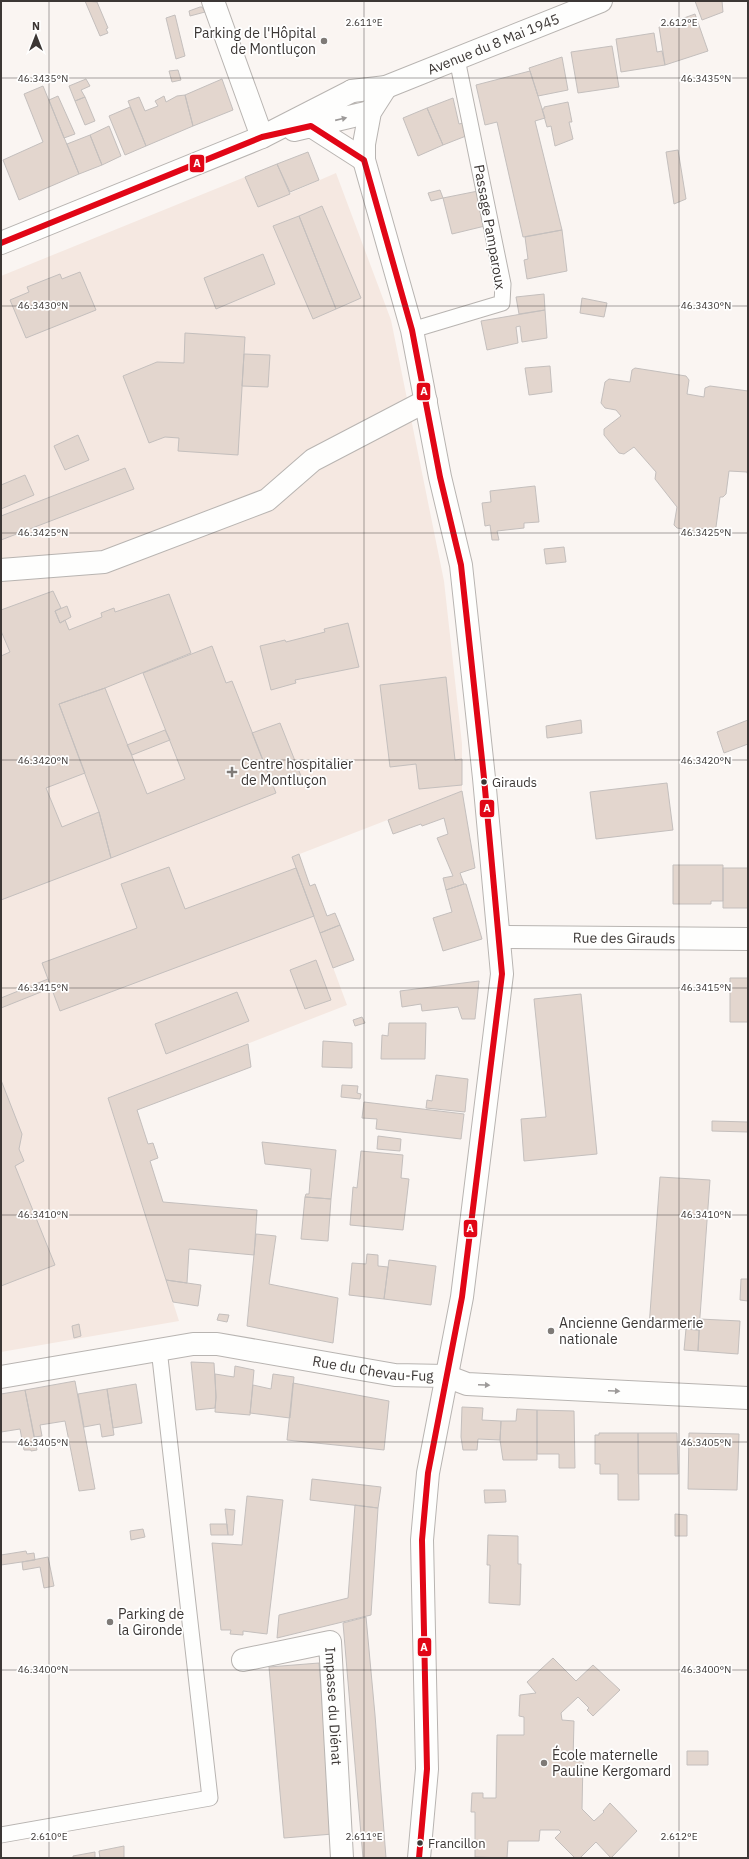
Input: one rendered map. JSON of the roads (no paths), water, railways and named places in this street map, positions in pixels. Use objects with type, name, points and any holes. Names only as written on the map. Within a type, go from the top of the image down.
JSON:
[{"type":"main road","points":[[213,1],[262,137]]},
{"type":"main road","name":"Avenue du 8 Mai 1945","points":[[262,137],[352,91],[386,87],[601,1]]},
{"type":"main road","points":[[386,87],[370,112],[364,144],[364,160],[412,330],[440,477],[460,565],[500,937],[502,974],[462,1297],[428,1473],[422,1540],[426,1769],[419,1858]]},
{"type":"main road","points":[[1,243],[262,137],[370,112]]},
{"type":"main road","points":[[311,126],[364,160]]},
{"type":"main road","points":[[1,570],[104,562],[266,500],[314,460],[426,401]]},
{"type":"main road","name":"Rue des Girauds","points":[[500,937],[748,939]]},
{"type":"main road","name":"Rue du Chevau-Fug","points":[[1,1377],[194,1344],[217,1344],[395,1375],[446,1376],[467,1384],[748,1398]]},
{"type":"main road","name":"Impasse du Diénat","points":[[243,1660],[330,1642],[342,1858]]},
{"type":"lane","name":"Passage Pamparoux","points":[[412,330],[502,303],[503,284],[457,59]]},
{"type":"lane","points":[[1,1835],[210,1798],[160,1350]]},
{"type":"place","name":"Parking de l'Hôpital de Montluçon","points":[[324,41]]},
{"type":"place","name":"Centre hospitalier de Montluçon","points":[[232,772]]},
{"type":"place","name":"Girauds","points":[[484,782]]},
{"type":"place","name":"Ancienne Gendarmerie nationale","points":[[551,1331]]},
{"type":"place","name":"Parking de la Gironde","points":[[110,1622]]},
{"type":"place","name":"École maternelle Pauline Kergomard","points":[[544,1763]]},
{"type":"place","name":"Francillon","points":[[420,1843]]}]
